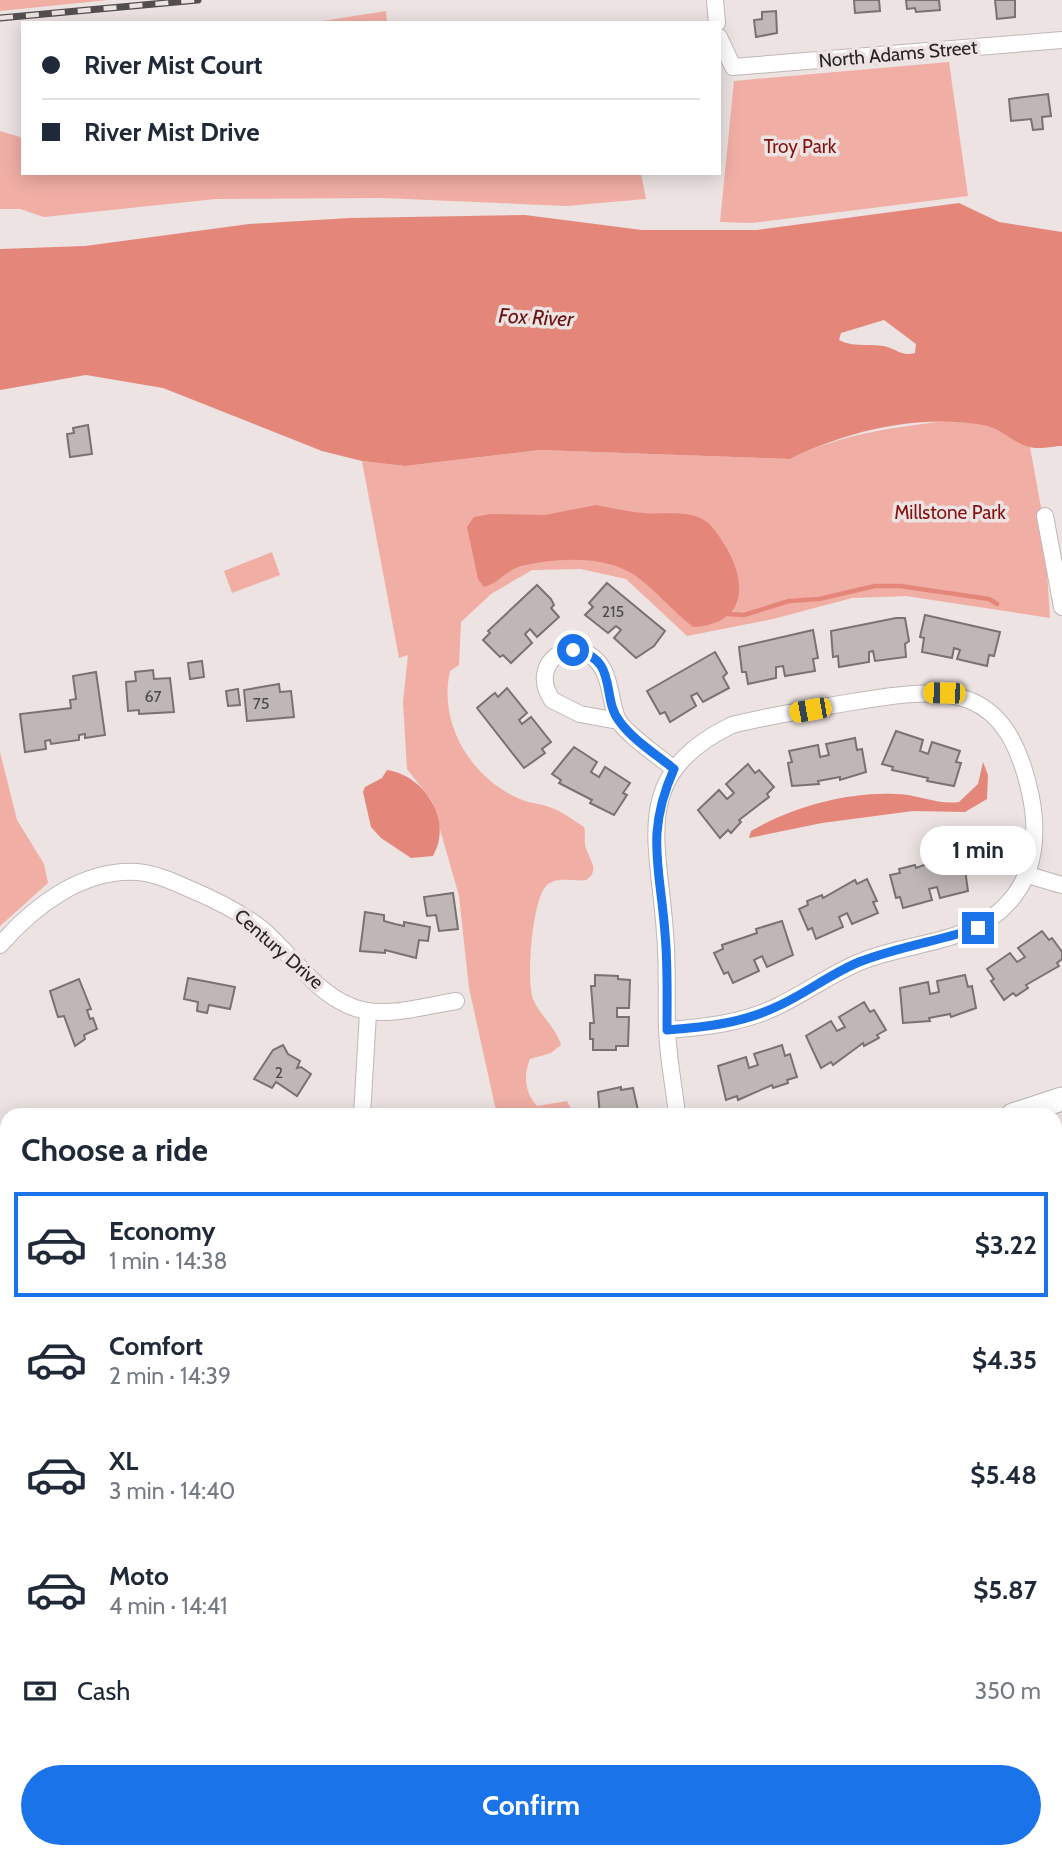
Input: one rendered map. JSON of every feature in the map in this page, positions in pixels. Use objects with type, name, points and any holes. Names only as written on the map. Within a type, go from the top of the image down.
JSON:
[{"type":"main road","points":[[1034,1108],[1062,1099]]},
{"type":"street","points":[[715,0],[718,21]]},
{"type":"street","name":"North Adams Street","points":[[721,41],[733,67],[1062,40]]},
{"type":"street","points":[[1045,516],[1062,607]]},
{"type":"street","points":[[618,721],[605,674],[598,661],[585,652],[573,650],[558,654],[546,664],[542,677],[552,700],[565,709],[618,721],[674,769]]},
{"type":"street","points":[[667,1030],[742,1020],[778,1006],[855,964],[893,949],[942,940],[978,928],[1009,902],[1028,875],[1035,841],[1025,769],[1009,731],[990,712],[969,701],[944,693],[909,693],[732,725],[710,736],[686,754],[674,769],[663,794],[656,825],[655,863],[665,933],[667,1030],[677,1108]]},
{"type":"street","name":"Century Drive","points":[[0,945],[42,905],[72,886],[105,874],[138,872],[234,908],[264,931],[329,992],[349,1006],[369,1013]]},
{"type":"street","points":[[1028,875],[1062,886]]},
{"type":"street","points":[[362,1108],[369,1013],[456,1001]]},
{"type":"green space","points":[[0,0],[108,0],[0,11]]},
{"type":"green space","points":[[386,11],[387,21],[323,21]]},
{"type":"green space","name":"Troy Park","points":[[949,62],[968,196],[751,223],[720,222],[734,81]]},
{"type":"green space","points":[[0,131],[21,137],[21,175],[641,175],[646,199],[566,206],[382,198],[216,199],[44,217],[20,209],[0,209]]},
{"type":"green space","name":"Millstone Park","points":[[954,420],[997,428],[1030,447],[1044,524],[1050,618],[906,596],[852,598],[773,619],[687,636],[626,579],[581,569],[532,570],[491,594],[461,622],[459,665],[450,671],[448,691],[449,710],[462,747],[473,763],[502,790],[556,810],[584,827],[585,844],[593,867],[591,876],[586,880],[552,882],[542,891],[532,939],[530,975],[533,999],[561,1045],[551,1053],[530,1059],[526,1077],[528,1090],[537,1106],[567,1101],[570,1108],[495,1108],[469,988],[459,896],[432,801],[407,769],[403,702],[408,655],[399,658],[362,461],[405,466],[540,450],[790,459],[850,437]]},
{"type":"green space","points":[[272,552],[280,575],[232,593],[224,571]]},
{"type":"green space","points":[[0,752],[17,820],[44,864],[48,883],[0,926]]},
{"type":"water","name":"Fox River","points":[[959,203],[999,222],[1062,232],[1062,446],[1034,448],[987,426],[938,422],[912,423],[861,432],[790,459],[540,450],[405,466],[362,461],[322,451],[163,388],[86,375],[0,390],[0,249],[85,246],[249,224],[350,218],[525,215],[642,230],[757,230]],"holes":[[[884,320],[916,344],[915,353],[906,354],[883,346],[855,345],[839,340],[841,333]]]},
{"type":"water","points":[[596,505],[638,512],[695,516],[706,521],[726,547],[738,575],[738,600],[733,610],[724,619],[693,627],[636,576],[624,569],[595,561],[549,561],[521,566],[484,587],[478,579],[467,527],[474,517],[491,514],[545,515]]},
{"type":"water","points":[[983,762],[988,775],[987,799],[965,812],[913,811],[822,823],[749,838],[751,831],[767,822],[802,808],[839,798],[895,794],[959,802],[978,784]]},
{"type":"water","points":[[387,770],[413,781],[432,802],[440,828],[439,842],[433,856],[411,858],[381,838],[371,827],[363,792],[365,787],[382,778]]},
{"type":"building","points":[[854,0],[879,0],[880,11],[855,13]]},
{"type":"building","points":[[906,0],[939,0],[940,10],[916,12],[915,8],[907,9]]},
{"type":"building","points":[[995,0],[1015,0],[1015,17],[997,19]]},
{"type":"building","points":[[776,11],[777,33],[756,37],[754,20],[762,19],[762,12]]},
{"type":"building","points":[[1048,94],[1051,116],[1042,117],[1043,129],[1033,130],[1031,119],[1011,121],[1009,99]]},
{"type":"building","points":[[88,425],[92,454],[70,457],[67,434],[74,433],[73,428]]},
{"type":"building","points":[[607,583],[665,631],[654,646],[636,658],[614,638],[621,630],[616,626],[608,633],[585,615],[593,607],[589,603]]},
{"type":"building","points":[[537,585],[551,599],[554,605],[551,608],[559,617],[537,637],[530,629],[525,634],[532,643],[511,663],[503,655],[500,657],[483,640],[490,633],[488,631]]},
{"type":"building","points":[[925,615],[1000,632],[994,656],[989,655],[987,666],[957,659],[960,650],[954,648],[952,658],[922,652],[924,638],[920,637]]},
{"type":"building","points":[[905,618],[909,641],[905,644],[906,657],[875,661],[873,651],[869,652],[869,662],[839,667],[838,656],[833,657],[831,631]]},
{"type":"building","points":[[813,630],[818,658],[813,659],[815,671],[785,676],[783,666],[776,667],[776,678],[748,684],[746,672],[742,672],[739,647]]},
{"type":"building","points":[[715,652],[727,673],[723,677],[729,688],[703,702],[697,693],[691,696],[696,706],[670,722],[665,712],[660,714],[647,691]]},
{"type":"building","points":[[202,661],[204,677],[190,679],[188,663]]},
{"type":"building","points":[[153,670],[154,679],[170,678],[174,712],[139,714],[139,710],[128,711],[126,682],[136,681],[135,672]]},
{"type":"building","points":[[96,672],[105,735],[85,738],[85,734],[79,735],[79,740],[51,744],[50,740],[45,741],[46,749],[25,752],[20,714],[71,708],[70,700],[76,699],[73,676]]},
{"type":"building","points":[[279,684],[280,692],[291,691],[294,717],[247,721],[244,690]]},
{"type":"building","points":[[507,688],[527,713],[519,720],[522,724],[531,717],[551,742],[542,749],[545,753],[524,768],[477,708],[495,693],[498,697]]},
{"type":"building","points":[[238,689],[240,705],[228,706],[226,691]]},
{"type":"building","points":[[896,731],[923,740],[920,751],[928,754],[932,742],[960,751],[956,762],[961,763],[954,786],[927,781],[928,778],[892,770],[893,767],[882,764]]},
{"type":"building","points":[[855,738],[857,750],[862,749],[866,772],[840,780],[840,777],[818,781],[819,784],[792,786],[789,751],[818,745],[820,757],[829,755],[826,744]]},
{"type":"building","points":[[574,747],[597,762],[591,772],[599,777],[605,767],[630,783],[623,793],[627,795],[614,815],[559,783],[561,780],[552,774]]},
{"type":"building","points":[[748,764],[755,773],[759,770],[774,787],[767,794],[769,797],[739,820],[741,822],[731,833],[728,830],[720,838],[698,810],[719,790],[727,799],[734,793],[726,784]]},
{"type":"building","points":[[951,855],[951,859],[963,856],[968,891],[940,898],[937,887],[929,889],[932,900],[903,908],[900,897],[896,898],[890,875],[900,873],[899,869],[915,865],[916,868]]},
{"type":"building","points":[[867,879],[877,901],[873,902],[878,913],[852,924],[847,913],[839,917],[843,927],[816,939],[812,928],[808,930],[799,909],[808,905],[807,901],[822,895],[823,898],[855,880],[857,884]]},
{"type":"building","points":[[453,893],[458,929],[439,931],[436,915],[427,916],[424,897]]},
{"type":"building","points":[[365,912],[384,915],[384,921],[395,924],[404,926],[404,922],[430,927],[428,941],[419,940],[416,958],[385,950],[385,953],[360,951]]},
{"type":"building","points":[[782,921],[793,955],[767,967],[762,956],[754,960],[759,971],[733,983],[728,972],[724,974],[714,953],[723,949],[722,945],[757,933],[756,929]]},
{"type":"building","points":[[1042,931],[1049,940],[1052,938],[1062,952],[1062,959],[1057,963],[1059,966],[1026,985],[1028,988],[1016,996],[1013,993],[1004,1000],[991,981],[994,979],[987,969],[1010,953],[1017,962],[1025,957],[1018,948]]},
{"type":"building","points":[[595,975],[618,976],[618,979],[630,980],[629,1008],[617,1008],[617,1017],[629,1017],[628,1046],[616,1046],[616,1050],[593,1050],[590,1023],[594,1023],[591,986],[595,986]]},
{"type":"building","points":[[965,975],[968,987],[972,986],[976,1008],[951,1017],[950,1014],[929,1018],[930,1021],[903,1023],[900,988],[928,982],[930,994],[939,992],[937,981]]},
{"type":"building","points":[[188,978],[235,987],[230,1009],[209,1005],[207,1013],[197,1011],[198,1002],[184,999]]},
{"type":"building","points":[[79,979],[91,1009],[87,1010],[90,1019],[93,1018],[97,1029],[84,1035],[85,1039],[75,1046],[64,1016],[58,1017],[50,991]]},
{"type":"building","points":[[864,1002],[870,1012],[874,1010],[886,1030],[877,1035],[879,1038],[864,1046],[863,1043],[833,1065],[831,1062],[821,1068],[806,1036],[831,1021],[837,1031],[845,1027],[839,1017]]},
{"type":"building","points":[[283,1045],[288,1054],[300,1061],[297,1068],[301,1067],[311,1074],[297,1096],[276,1082],[272,1088],[254,1079],[273,1050]]},
{"type":"building","points":[[782,1045],[785,1056],[790,1054],[797,1077],[787,1080],[788,1083],[773,1088],[772,1085],[738,1100],[737,1096],[726,1100],[718,1066],[746,1057],[749,1068],[758,1065],[754,1054]]},
{"type":"building","points":[[621,1087],[621,1090],[633,1088],[637,1108],[599,1108],[598,1092]]},
{"type":"waterway","points":[[728,614],[744,615],[789,601],[819,599],[875,586],[900,586],[989,599],[997,604]]},
{"type":"railway","points":[[0,18],[198,0]]},
{"type":"route","points":[[573,650],[585,652],[598,661],[605,674],[618,721],[674,769],[663,794],[656,825],[655,863],[665,933],[667,1030],[742,1020],[778,1006],[855,964],[893,949],[942,940],[978,928]]}]
